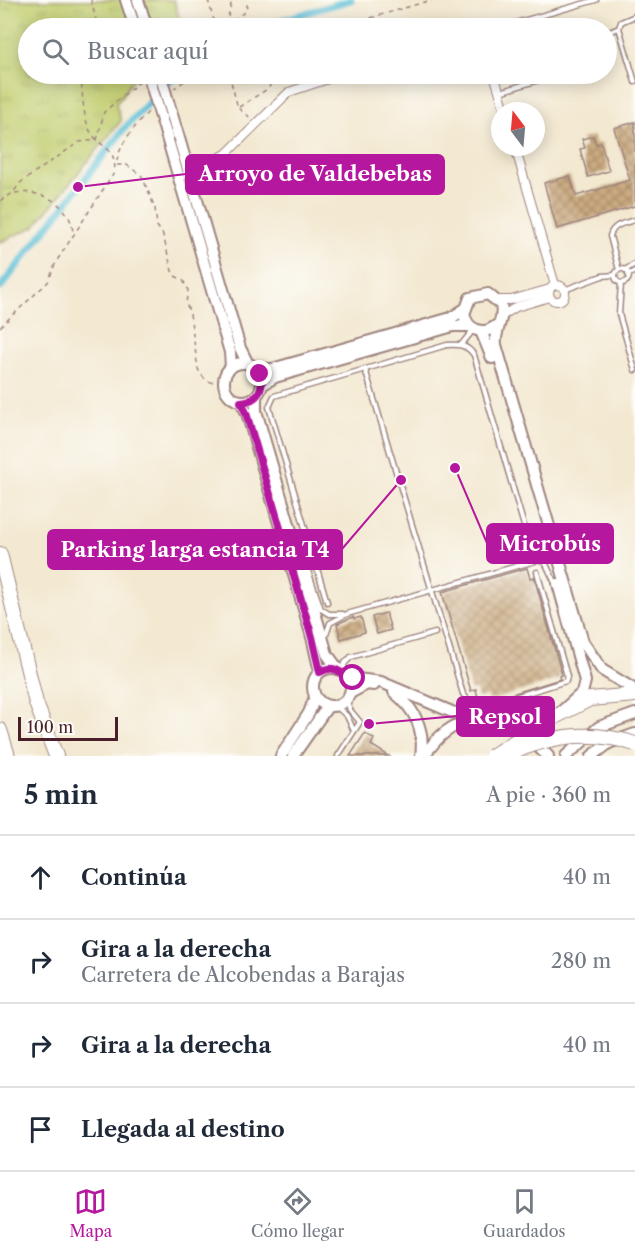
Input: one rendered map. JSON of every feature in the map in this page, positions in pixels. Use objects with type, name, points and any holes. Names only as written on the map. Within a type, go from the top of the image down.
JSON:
[{"type":"highway","points":[[0,554],[36,703],[56,756]]},
{"type":"highway","points":[[492,756],[561,712],[590,699],[635,695]]},
{"type":"highway","points":[[0,730],[8,756]]},
{"type":"highway","points":[[506,756],[531,744],[563,736],[605,736],[635,744]]},
{"type":"street","points":[[126,0],[132,18]]},
{"type":"street","points":[[138,0],[144,18]]},
{"type":"street","points":[[147,84],[169,144],[230,352],[231,367],[224,383],[230,396],[241,402],[246,413],[309,626],[320,672],[312,687],[315,697],[309,713],[281,756]]},
{"type":"street","points":[[163,84],[240,348],[262,385]]},
{"type":"street","points":[[180,183],[189,172],[226,154],[290,92],[314,84]]},
{"type":"street","points":[[497,84],[502,102]]},
{"type":"street","points":[[231,367],[272,369],[451,318],[465,309],[476,295],[488,294],[498,300],[511,300],[552,291],[564,290],[562,300],[554,301],[552,291],[517,156]]},
{"type":"street","points":[[348,696],[343,673],[327,654],[256,411],[256,396],[262,385],[275,377],[453,326],[475,328],[500,320],[516,308],[552,291]]},
{"type":"street","points":[[498,300],[500,320],[496,345],[583,642],[602,670],[635,690]]},
{"type":"street","points":[[465,309],[475,328],[489,346],[585,681],[582,693],[561,712]]},
{"type":"street","points":[[241,402],[256,396]]},
{"type":"street","points":[[320,672],[332,668],[381,682],[434,706],[520,730],[548,756]]},
{"type":"street","points":[[293,756],[332,706],[367,684],[393,692],[408,703],[421,729],[422,756]]},
{"type":"street","points":[[315,697],[332,706]]},
{"type":"street","points":[[566,756],[599,727],[635,714]]},
{"type":"street","points":[[422,756],[443,733],[457,725],[482,720]]},
{"type":"street","points":[[592,756],[609,743],[635,734]]},
{"type":"lane","points":[[533,18],[596,0]]},
{"type":"lane","points":[[635,16],[621,22],[620,28],[635,82]]},
{"type":"lane","points":[[499,92],[528,84]]},
{"type":"lane","points":[[621,283],[628,280],[610,236],[611,230],[617,225],[635,220]]},
{"type":"lane","points":[[564,290],[602,276],[624,272],[635,264]]},
{"type":"lane","points":[[624,272],[635,272]]},
{"type":"lane","points":[[615,275],[621,283],[619,314],[635,370]]},
{"type":"lane","points":[[461,345],[475,328]]},
{"type":"lane","points":[[327,602],[269,407],[270,400],[274,396],[447,345],[461,345],[474,355],[529,543]]},
{"type":"lane","points":[[365,369],[463,694],[470,702],[489,705],[560,684],[567,678],[537,572]]},
{"type":"lane","points":[[295,545],[309,572],[321,609],[332,614],[346,614],[539,560],[545,562],[552,581],[559,588]]},
{"type":"lane","points":[[327,654],[328,625],[346,614]]},
{"type":"lane","points":[[343,673],[345,663],[351,657],[435,633]]},
{"type":"lane","points":[[338,756],[360,722],[350,710],[348,696]]},
{"type":"lane","points":[[332,706],[347,716],[354,731]]},
{"type":"path","points":[[91,0],[96,18]]},
{"type":"path","points":[[208,0],[213,18]]},
{"type":"path","points":[[228,18],[232,0]]},
{"type":"path","points":[[236,18],[246,11],[248,0]]},
{"type":"path","points":[[370,18],[432,0]]},
{"type":"path","points":[[0,327],[48,282],[56,262],[114,173],[116,165],[112,153],[97,140],[88,127],[82,84]]},
{"type":"path","points":[[97,140],[105,112],[136,84]]},
{"type":"path","points":[[232,84],[238,108],[256,124]]},
{"type":"path","points":[[238,108],[269,88],[270,84]]},
{"type":"path","points":[[0,201],[13,193],[20,183],[79,142],[97,140]]},
{"type":"path","points":[[116,165],[127,165],[142,176],[155,208],[157,226],[163,235],[172,271],[175,276],[183,280],[188,290],[186,303],[190,314],[198,369],[202,377],[210,383],[224,383]]},
{"type":"path","points":[[13,193],[24,192],[57,203],[67,210],[72,222],[73,236]]},
{"type":"green space","points":[[0,0],[174,0],[179,18],[18,18],[18,84],[130,84],[116,104],[121,121],[34,227],[0,242]]},
{"type":"building","points":[[635,122],[635,206],[557,229],[544,183],[570,176],[576,196],[630,180],[614,128]]},
{"type":"building","points":[[593,136],[596,144],[601,143],[609,171],[588,177],[580,149],[585,148],[582,139]]},
{"type":"building","points":[[527,568],[530,578],[534,577],[562,675],[559,676],[560,679],[489,701],[488,696],[478,698],[476,689],[471,691],[442,592]]},
{"type":"building","points":[[386,613],[391,630],[377,634],[372,617]]},
{"type":"building","points":[[353,617],[354,619],[361,617],[365,632],[341,639],[337,624]]},
{"type":"building","points":[[365,733],[374,739],[371,745],[389,756],[350,756]]},
{"type":"waterway","points":[[289,18],[351,0]]},
{"type":"waterway","points":[[0,288],[124,129],[167,84]]},
{"type":"place","name":"Arroyo de Valdebebas","points":[[78,187]]},
{"type":"place","name":"Microbús","points":[[455,468]]},
{"type":"place","name":"Parking larga estancia T4","points":[[401,480]]},
{"type":"place","name":"Repsol","points":[[369,724]]},
{"type":"route","points":[[260,374],[262,385],[259,393],[252,400],[241,402],[312,637],[320,672],[325,669],[338,669],[343,671],[348,678],[353,678]]}]
